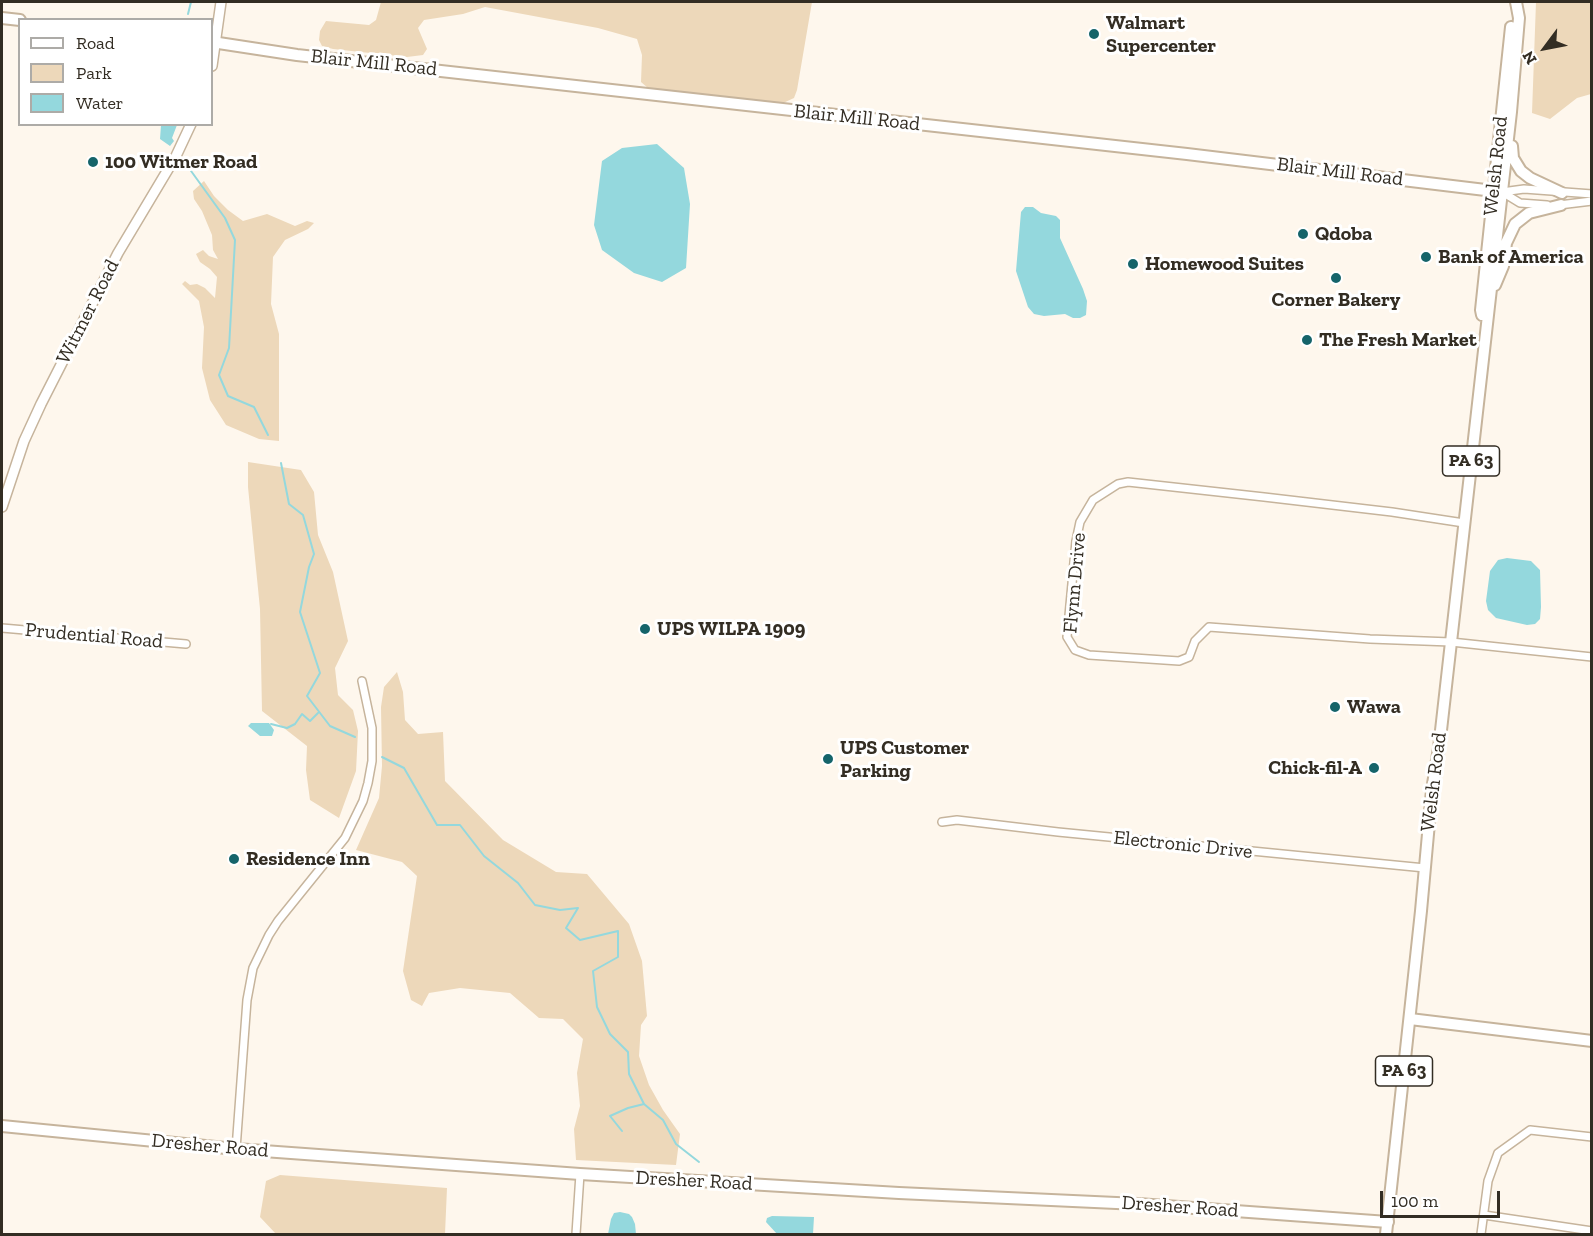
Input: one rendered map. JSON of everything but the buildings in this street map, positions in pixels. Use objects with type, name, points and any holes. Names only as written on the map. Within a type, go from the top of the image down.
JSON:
[{"type":"main road","name":"Welsh Road","points":[[1486,330],[1481,310],[1511,111],[1519,18],[1515,2]]},
{"type":"main road","name":"Welsh Road","points":[[1386,1234],[1432,790],[1490,296],[1515,2]]},
{"type":"main road","points":[[2,18],[18,20]]},
{"type":"main road","name":"Blair Mill Road","points":[[214,42],[297,55],[1498,191]]},
{"type":"main road","points":[[1511,111],[1512,153],[1515,163],[1530,178],[1562,193]]},
{"type":"main road","points":[[1490,296],[1503,266],[1506,243],[1515,224],[1529,213],[1561,205]]},
{"type":"main road","points":[[1410,1019],[1592,1041]]},
{"type":"main road","name":"Dresher Road","points":[[2,1126],[236,1149],[580,1174],[899,1193],[1138,1204],[1388,1222]]},
{"type":"street","points":[[214,42],[221,2]]},
{"type":"street","name":"Witmer Road","points":[[2,507],[24,441],[41,404],[118,253],[176,156],[190,126]]},
{"type":"street","points":[[1498,191],[1524,189],[1592,194]]},
{"type":"street","points":[[1498,191],[1520,203],[1561,205],[1592,201]]},
{"type":"street","name":"Flynn Drive","points":[[1451,642],[1369,639],[1209,627],[1195,641],[1189,657],[1179,661],[1089,655],[1075,650],[1067,637],[1080,522],[1093,500],[1111,488],[1128,483],[1392,512],[1464,524]]},
{"type":"street","name":"Prudential Road","points":[[2,627],[186,644]]},
{"type":"street","points":[[1451,642],[1592,657]]},
{"type":"street","points":[[236,1149],[247,1000],[253,969],[278,921],[345,838],[363,801],[368,783],[372,761],[372,728],[362,681]]},
{"type":"street","name":"Electronic Drive","points":[[942,822],[957,820],[1425,868]]},
{"type":"street","points":[[1481,1234],[1488,1182],[1498,1153],[1530,1130],[1592,1137]]},
{"type":"street","points":[[576,1234],[580,1174]]},
{"type":"street","points":[[1484,1215],[1592,1231]]},
{"type":"green space","points":[[381,2],[812,2],[797,90],[794,98],[781,104],[648,88],[641,82],[642,55],[637,39],[598,28],[485,7],[463,14],[424,20],[418,28],[427,49],[423,55],[407,57],[322,46],[319,40],[320,31],[326,21],[369,25],[376,20]]},
{"type":"green space","points":[[1536,2],[1591,2],[1591,94],[1577,98],[1550,119],[1532,113]]},
{"type":"green space","points":[[204,181],[214,196],[243,221],[267,214],[295,226],[307,221],[314,223],[308,229],[285,240],[273,257],[271,304],[279,334],[279,441],[259,439],[226,425],[210,400],[202,368],[204,327],[199,301],[182,284],[185,281],[190,285],[197,284],[215,298],[217,277],[200,262],[196,254],[203,250],[209,256],[218,259],[213,250],[212,235],[194,199],[193,191]]},
{"type":"green space","points":[[248,462],[301,470],[314,492],[318,535],[333,572],[348,641],[335,668],[338,695],[353,710],[358,731],[356,771],[339,818],[310,800],[306,770],[307,746],[262,711],[260,609],[248,487]]},
{"type":"green space","points":[[397,672],[403,692],[405,720],[418,734],[443,732],[445,781],[503,840],[556,872],[587,874],[629,924],[642,961],[647,1016],[641,1025],[639,1056],[649,1085],[680,1134],[676,1165],[576,1160],[574,1129],[580,1106],[577,1073],[583,1039],[563,1019],[539,1018],[510,993],[460,988],[429,993],[422,1006],[411,1000],[403,971],[417,876],[402,862],[356,850],[379,798],[382,766],[381,707],[384,687]]},
{"type":"green space","points":[[280,1175],[447,1188],[445,1234],[276,1234],[260,1217],[266,1181]]},
{"type":"water","points":[[161,126],[177,126],[172,138],[174,141],[170,146],[160,139]]},
{"type":"water","points":[[657,144],[684,168],[690,204],[686,268],[662,282],[634,273],[602,250],[594,225],[602,161],[622,148]]},
{"type":"water","points":[[1025,207],[1033,207],[1041,213],[1056,216],[1060,220],[1060,238],[1083,289],[1087,301],[1086,315],[1080,318],[1073,318],[1065,314],[1044,316],[1034,314],[1028,307],[1016,271],[1021,212]]},
{"type":"water","points":[[1507,558],[1531,561],[1540,570],[1540,619],[1535,624],[1527,625],[1496,618],[1488,610],[1486,601],[1490,571],[1498,560]]},
{"type":"water","points":[[251,723],[269,723],[274,730],[272,736],[260,736],[248,726]]},
{"type":"water","points":[[620,1212],[632,1217],[636,1234],[608,1234],[614,1213]]},
{"type":"water","points":[[772,1216],[814,1217],[813,1234],[777,1234],[766,1222],[767,1218]]},
{"type":"waterway","points":[[188,14],[191,2]]},
{"type":"waterway","points":[[186,164],[225,218],[235,240],[229,348],[219,375],[228,396],[254,407],[268,435]]},
{"type":"waterway","points":[[281,463],[289,504],[303,515],[314,554],[309,567],[300,612],[320,673],[307,696],[330,726],[355,737]]},
{"type":"waterway","points":[[271,724],[287,728],[295,724],[302,714],[310,721],[318,713]]},
{"type":"waterway","points":[[382,757],[404,768],[437,825],[460,825],[484,856],[518,883],[535,905],[560,910],[578,908],[566,928],[580,940],[618,931],[618,957],[593,971],[597,1007],[610,1034],[628,1052],[629,1074],[644,1104],[610,1116],[622,1131]]},
{"type":"waterway","points":[[644,1104],[663,1120],[676,1144],[699,1162]]},
{"type":"place","name":"Walmart Supercenter","points":[[1094,34]]},
{"type":"place","name":"100 Witmer Road","points":[[93,162]]},
{"type":"place","name":"Qdoba","points":[[1303,234]]},
{"type":"place","name":"Bank of America","points":[[1426,257]]},
{"type":"place","name":"Homewood Suites","points":[[1133,264]]},
{"type":"place","name":"Corner Bakery","points":[[1336,278]]},
{"type":"place","name":"The Fresh Market","points":[[1307,340]]},
{"type":"place","name":"UPS WILPA 1909","points":[[645,629]]},
{"type":"place","name":"Wawa","points":[[1335,707]]},
{"type":"place","name":"UPS Customer Parking","points":[[828,759]]},
{"type":"place","name":"Chick-fil-A","points":[[1374,768]]},
{"type":"place","name":"Residence Inn","points":[[234,859]]}]
